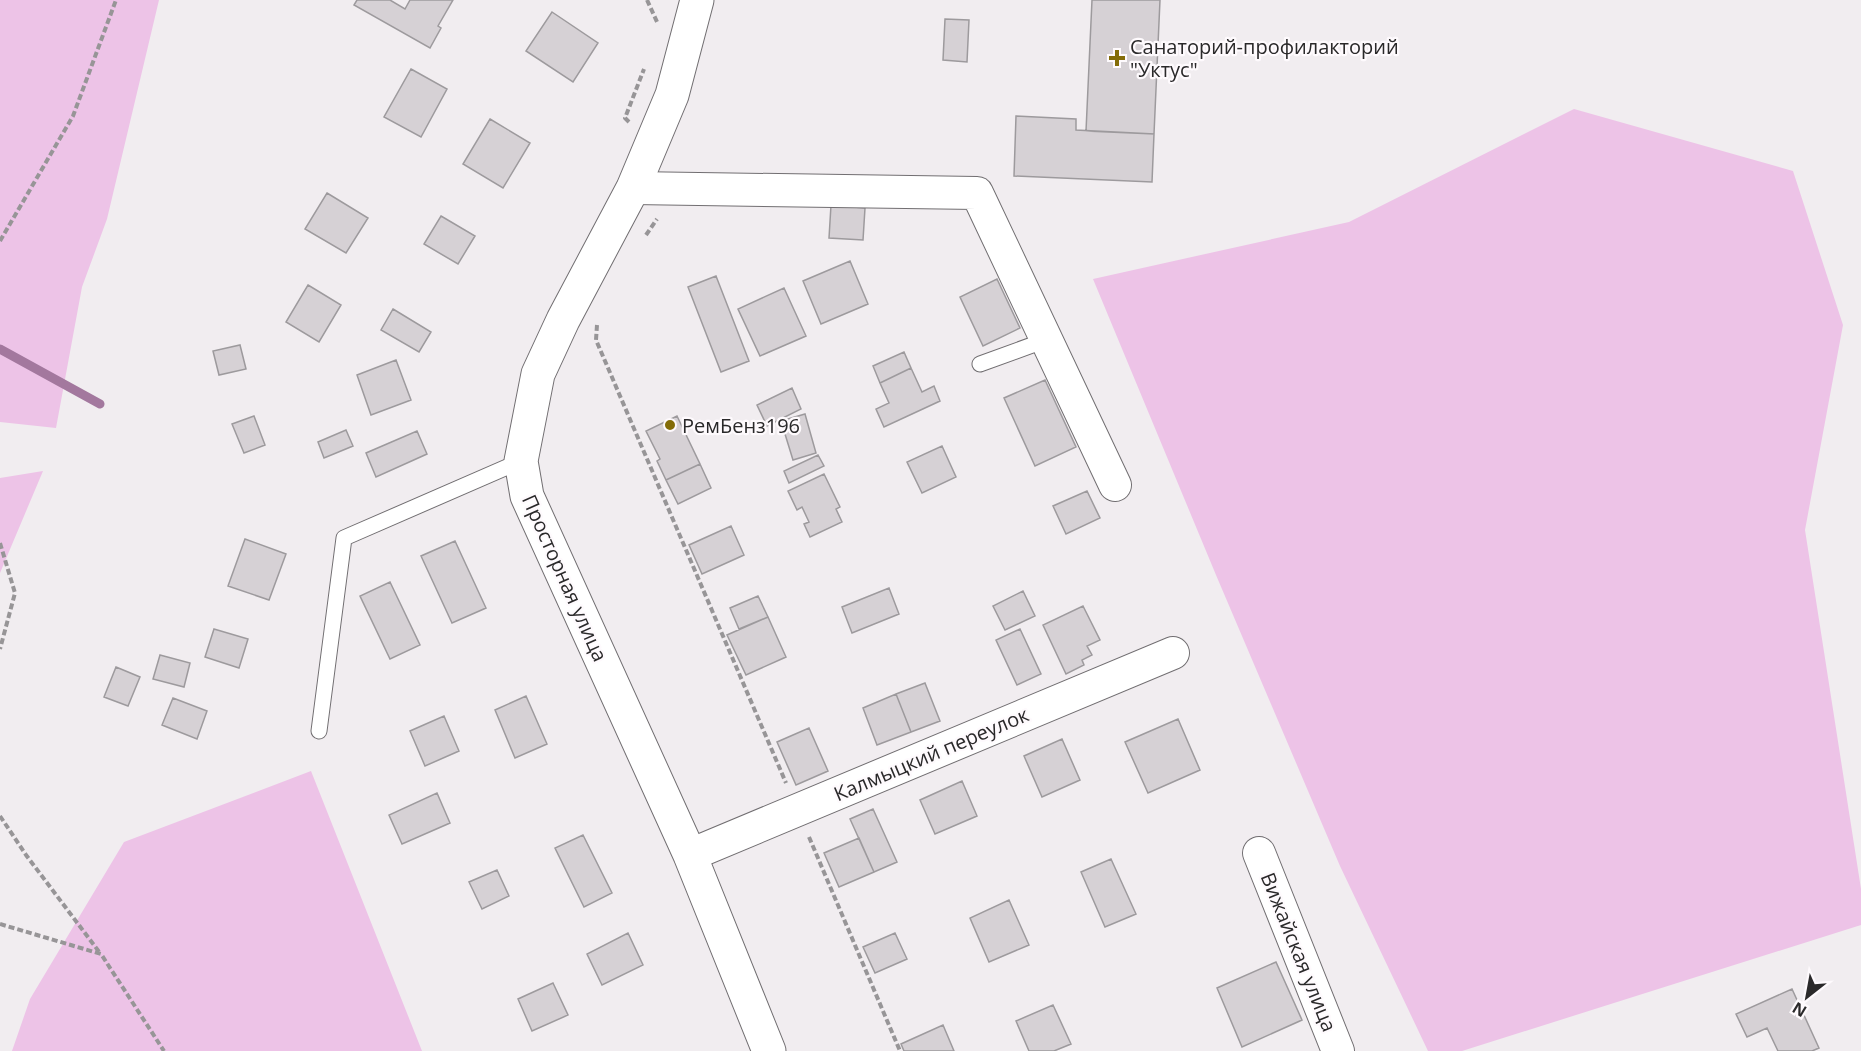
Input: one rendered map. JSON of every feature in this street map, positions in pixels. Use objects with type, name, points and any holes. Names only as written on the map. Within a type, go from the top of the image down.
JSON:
[{"type":"street","name":"Просторная улица","points":[[697,0],[672,95],[633,188],[563,320],[538,374],[521,461],[527,496],[690,855],[769,1051]]},
{"type":"street","points":[[633,188],[977,193],[1115,485]]},
{"type":"street","name":"Калмыцкий переулок","points":[[690,855],[1173,653]]},
{"type":"street","name":"Вижайская улица","points":[[1259,854],[1338,1051]]},
{"type":"lane","points":[[980,364],[1046,340]]},
{"type":"lane","points":[[319,731],[344,538],[521,461]]},
{"type":"path","points":[[0,241],[73,116],[116,0]]},
{"type":"path","points":[[597,319],[596,340],[900,1051]]},
{"type":"path","points":[[0,543],[15,593],[0,649]]},
{"type":"path","points":[[0,816],[26,855],[101,954],[164,1051]]},
{"type":"path","points":[[0,924],[101,954]]},
{"type":"shaded area","points":[[0,0],[159,0],[107,219],[82,287],[56,428],[0,422]]},
{"type":"shaded area","points":[[1574,109],[1793,171],[1843,325],[1805,530],[1861,889],[1861,925],[1462,1051],[1428,1051],[1340,866],[1093,279],[1349,222]]},
{"type":"shaded area","points":[[43,471],[0,573],[0,478]]},
{"type":"shaded area","points":[[311,771],[422,1051],[12,1051],[30,999],[124,842]]},
{"type":"building","points":[[357,0],[390,0],[405,9],[410,0],[453,0],[438,26],[441,28],[430,48],[354,5]]},
{"type":"building","points":[[1092,0],[1160,0],[1154,134],[1086,131]]},
{"type":"building","points":[[552,12],[598,43],[573,82],[526,51]]},
{"type":"building","points":[[945,19],[969,20],[967,62],[943,60]]},
{"type":"building","points":[[411,69],[447,89],[421,137],[384,117]]},
{"type":"building","points":[[1016,116],[1076,119],[1076,130],[1154,134],[1152,182],[1014,176]]},
{"type":"building","points":[[490,119],[530,143],[503,188],[463,164]]},
{"type":"building","points":[[327,193],[368,218],[346,253],[305,229]]},
{"type":"building","points":[[831,205],[865,208],[863,240],[829,238]]},
{"type":"building","points":[[441,216],[475,236],[458,264],[424,244]]},
{"type":"building","points":[[850,261],[868,304],[821,324],[803,281]]},
{"type":"building","points":[[716,276],[749,361],[721,372],[688,287]]},
{"type":"building","points":[[997,279],[1020,328],[983,346],[960,297]]},
{"type":"building","points":[[308,285],[341,305],[319,342],[286,322]]},
{"type":"building","points":[[784,288],[806,336],[760,356],[738,309]]},
{"type":"building","points":[[393,309],[431,332],[419,352],[381,330]]},
{"type":"building","points":[[240,345],[246,369],[219,375],[213,351]]},
{"type":"building","points":[[904,352],[911,368],[880,383],[873,366]]},
{"type":"building","points":[[396,360],[411,400],[371,415],[357,375]]},
{"type":"building","points":[[911,368],[922,392],[934,386],[940,401],[884,427],[876,409],[889,403],[880,383]]},
{"type":"building","points":[[1045,380],[1076,447],[1035,466],[1004,398]]},
{"type":"building","points":[[792,388],[801,409],[767,426],[757,405]]},
{"type":"building","points":[[805,414],[816,453],[793,460],[781,421]]},
{"type":"building","points":[[254,416],[265,445],[244,453],[232,424]]},
{"type":"building","points":[[677,416],[700,464],[666,480],[657,461],[660,459],[646,431]]},
{"type":"building","points":[[346,430],[353,446],[324,458],[318,442]]},
{"type":"building","points":[[417,431],[427,454],[376,477],[366,453]]},
{"type":"building","points":[[942,446],[956,477],[922,493],[907,462]]},
{"type":"building","points":[[818,455],[824,466],[789,483],[784,471]]},
{"type":"building","points":[[700,464],[711,488],[678,504],[666,480]]},
{"type":"building","points":[[824,474],[840,507],[836,509],[842,522],[810,537],[804,524],[809,522],[802,507],[797,510],[788,491]]},
{"type":"building","points":[[1087,491],[1100,518],[1066,534],[1053,506]]},
{"type":"building","points":[[731,526],[744,555],[702,574],[689,545]]},
{"type":"building","points":[[245,539],[286,554],[269,600],[228,586]]},
{"type":"building","points":[[455,541],[486,608],[452,623],[421,556]]},
{"type":"building","points":[[390,582],[420,645],[390,659],[360,596]]},
{"type":"building","points":[[889,588],[899,614],[852,633],[842,607]]},
{"type":"building","points":[[1023,591],[1035,616],[1005,630],[993,606]]},
{"type":"building","points":[[758,596],[768,617],[739,629],[730,608]]},
{"type":"building","points":[[1083,606],[1100,640],[1087,646],[1092,655],[1082,660],[1084,665],[1066,674],[1043,625]]},
{"type":"building","points":[[768,617],[786,657],[746,675],[727,635]]},
{"type":"building","points":[[214,629],[248,639],[239,668],[205,657]]},
{"type":"building","points":[[1020,629],[1041,674],[1017,685],[996,640]]},
{"type":"building","points":[[160,655],[190,663],[184,687],[153,679]]},
{"type":"building","points":[[116,667],[140,677],[128,706],[104,697]]},
{"type":"building","points":[[925,683],[940,721],[911,732],[896,694]]},
{"type":"building","points":[[896,694],[911,732],[877,745],[863,708]]},
{"type":"building","points":[[526,696],[547,744],[515,758],[495,710]]},
{"type":"building","points":[[173,698],[207,711],[197,739],[162,725]]},
{"type":"building","points":[[444,716],[459,751],[425,766],[410,731]]},
{"type":"building","points":[[1178,719],[1200,770],[1148,793],[1125,742]]},
{"type":"building","points":[[809,728],[828,771],[796,785],[777,742]]},
{"type":"building","points":[[1062,739],[1080,780],[1042,797],[1024,756]]},
{"type":"building","points":[[962,781],[977,816],[935,834],[920,800]]},
{"type":"building","points":[[437,793],[450,823],[402,844],[389,815]]},
{"type":"building","points":[[873,809],[897,862],[874,872],[850,819]]},
{"type":"building","points":[[583,835],[612,893],[584,907],[555,848]]},
{"type":"building","points":[[859,838],[874,872],[839,887],[824,853]]},
{"type":"building","points":[[1111,859],[1136,914],[1105,927],[1081,872]]},
{"type":"building","points":[[497,870],[509,896],[482,909],[469,882]]},
{"type":"building","points":[[1009,900],[1029,945],[989,962],[970,918]]},
{"type":"building","points":[[628,933],[643,965],[602,985],[587,954]]},
{"type":"building","points":[[895,933],[907,959],[875,973],[863,947]]},
{"type":"building","points":[[1276,962],[1302,1020],[1242,1047],[1217,988]]},
{"type":"building","points":[[553,983],[568,1015],[532,1031],[518,999]]},
{"type":"building","points":[[1792,989],[1819,1048],[1812,1051],[1778,1051],[1767,1028],[1747,1037],[1736,1014]]},
{"type":"building","points":[[1053,1005],[1071,1044],[1054,1051],[1029,1051],[1016,1021]]},
{"type":"building","points":[[943,1025],[954,1051],[904,1051],[901,1044]]},
{"type":"waterway","points":[[0,349],[100,404]]},
{"type":"place","name":"Санаторий-профилакторий \"Уктус\"","points":[[1117,58]]},
{"type":"place","name":"РемБенз196","points":[[670,425]]}]
